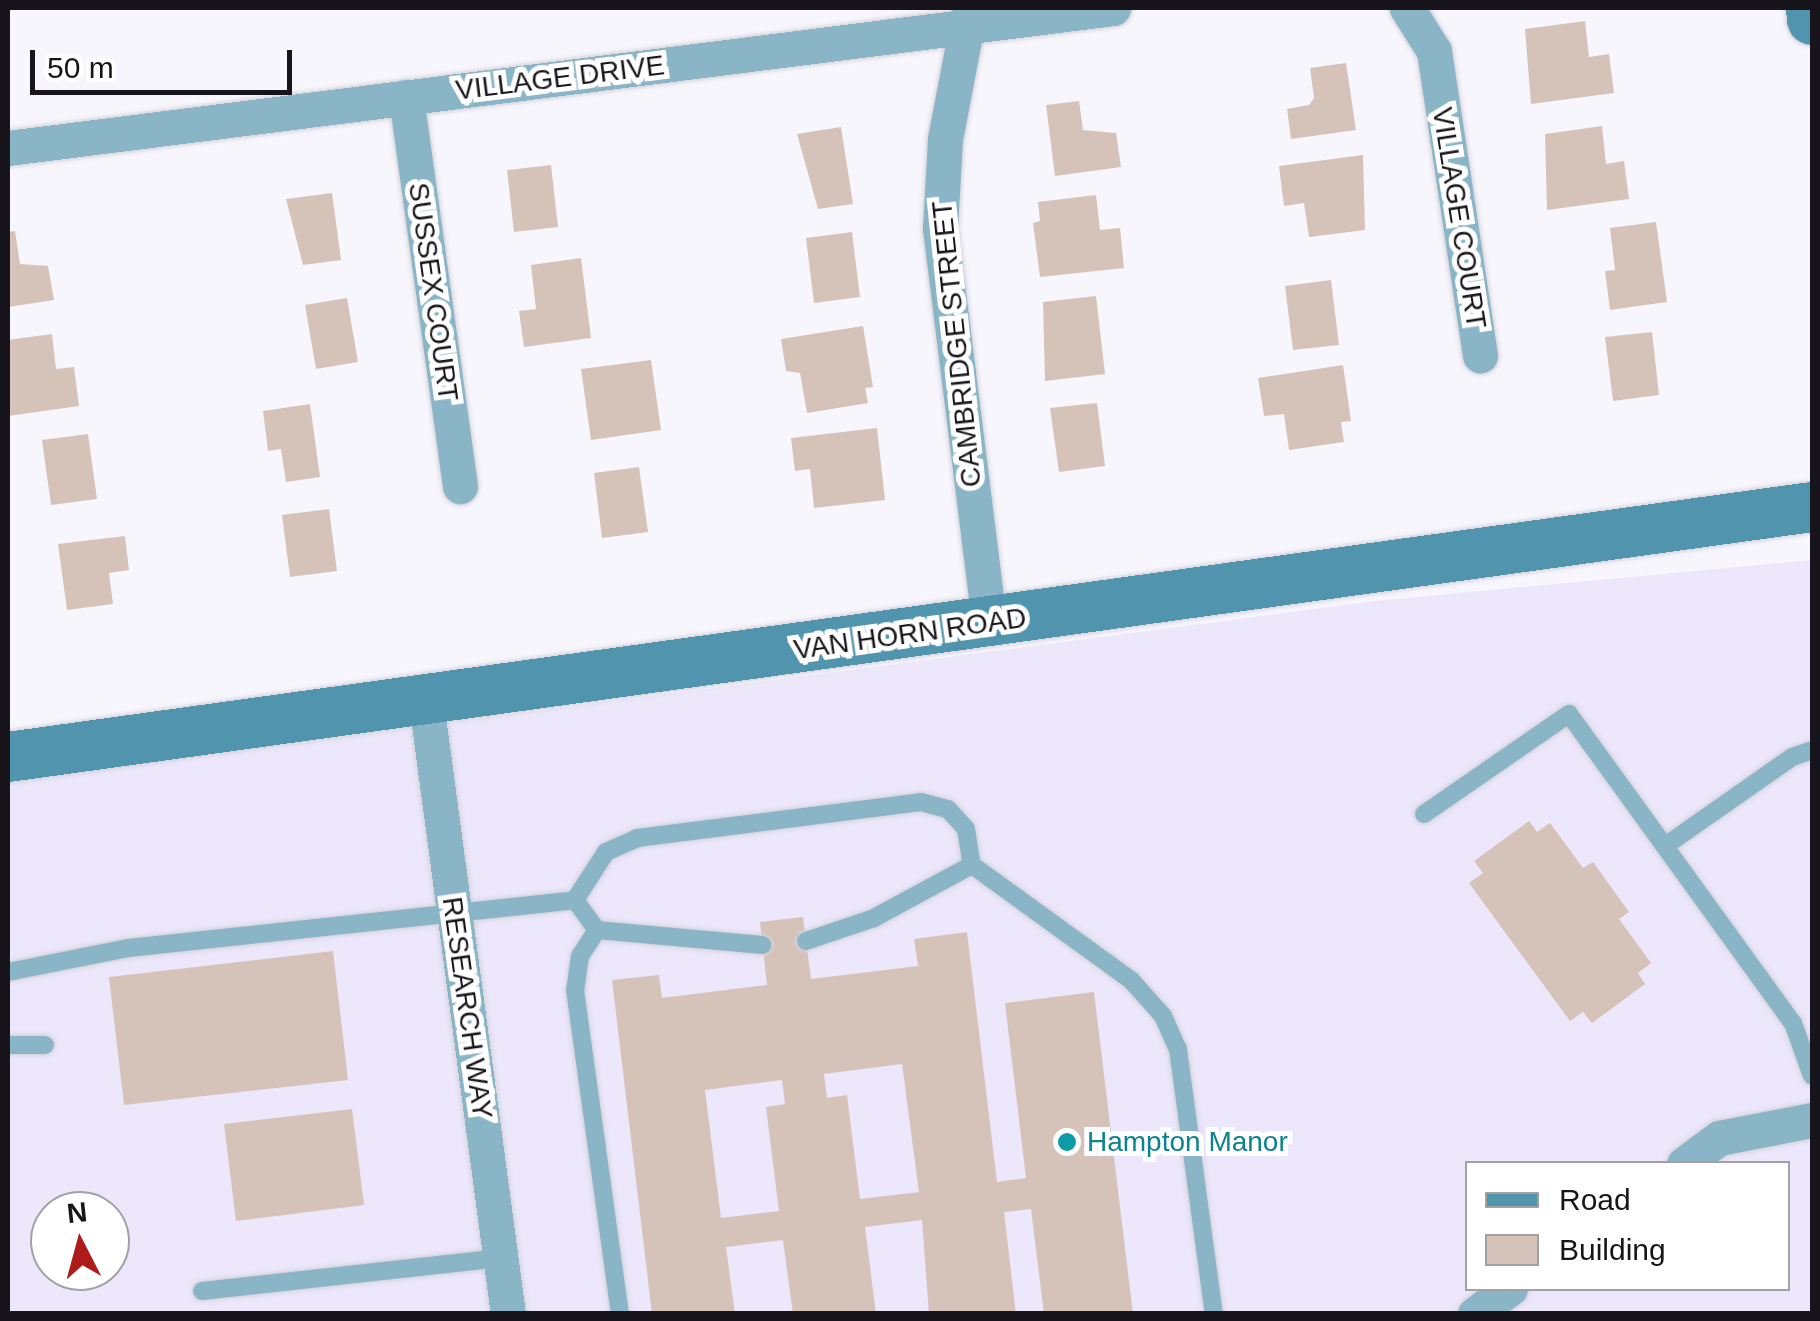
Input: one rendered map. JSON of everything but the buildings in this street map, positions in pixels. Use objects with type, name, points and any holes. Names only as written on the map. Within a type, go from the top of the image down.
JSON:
[{"type":"main road","points":[[1811,8],[1812,20]]},
{"type":"main road","name":"VAN HORN ROAD","points":[[8,757],[1812,508]]},
{"type":"street","name":"VILLAGE DRIVE","points":[[8,148],[406,98],[968,17],[1113,8]]},
{"type":"street","name":"VILLAGE COURT","points":[[1407,8],[1434,51],[1480,356]]},
{"type":"street","name":"CAMBRIDGE STREET","points":[[968,17],[945,139],[940,228],[989,622]]},
{"type":"street","name":"SUSSEX COURT","points":[[406,98],[460,486]]},
{"type":"street","name":"RESEARCH WAY","points":[[426,702],[508,1314]]},
{"type":"street","points":[[1688,1161],[1719,1138],[1812,1120]]},
{"type":"street","points":[[1475,1314],[1506,1291]]},
{"type":"lane","points":[[1424,814],[1569,714],[1794,1023],[1812,1076]]},
{"type":"lane","points":[[1665,846],[1792,757],[1812,750]]},
{"type":"lane","points":[[575,900],[606,852],[637,838],[921,802],[948,810],[966,829],[972,865],[1131,980],[1163,1016],[1178,1049],[1214,1314]]},
{"type":"lane","points":[[806,942],[874,918],[972,865]]},
{"type":"lane","points":[[8,972],[128,948],[575,900]]},
{"type":"lane","points":[[575,900],[597,930],[762,946]]},
{"type":"lane","points":[[597,930],[580,956],[575,990],[620,1314]]},
{"type":"lane","points":[[8,1045],[44,1045]]},
{"type":"lane","points":[[202,1291],[501,1258]]},
{"type":"shaded area","points":[[1812,560],[1812,1313],[8,1313],[8,781],[1374,601]]},
{"type":"place","name":"Hampton Manor","points":[[1067,1142]]}]
